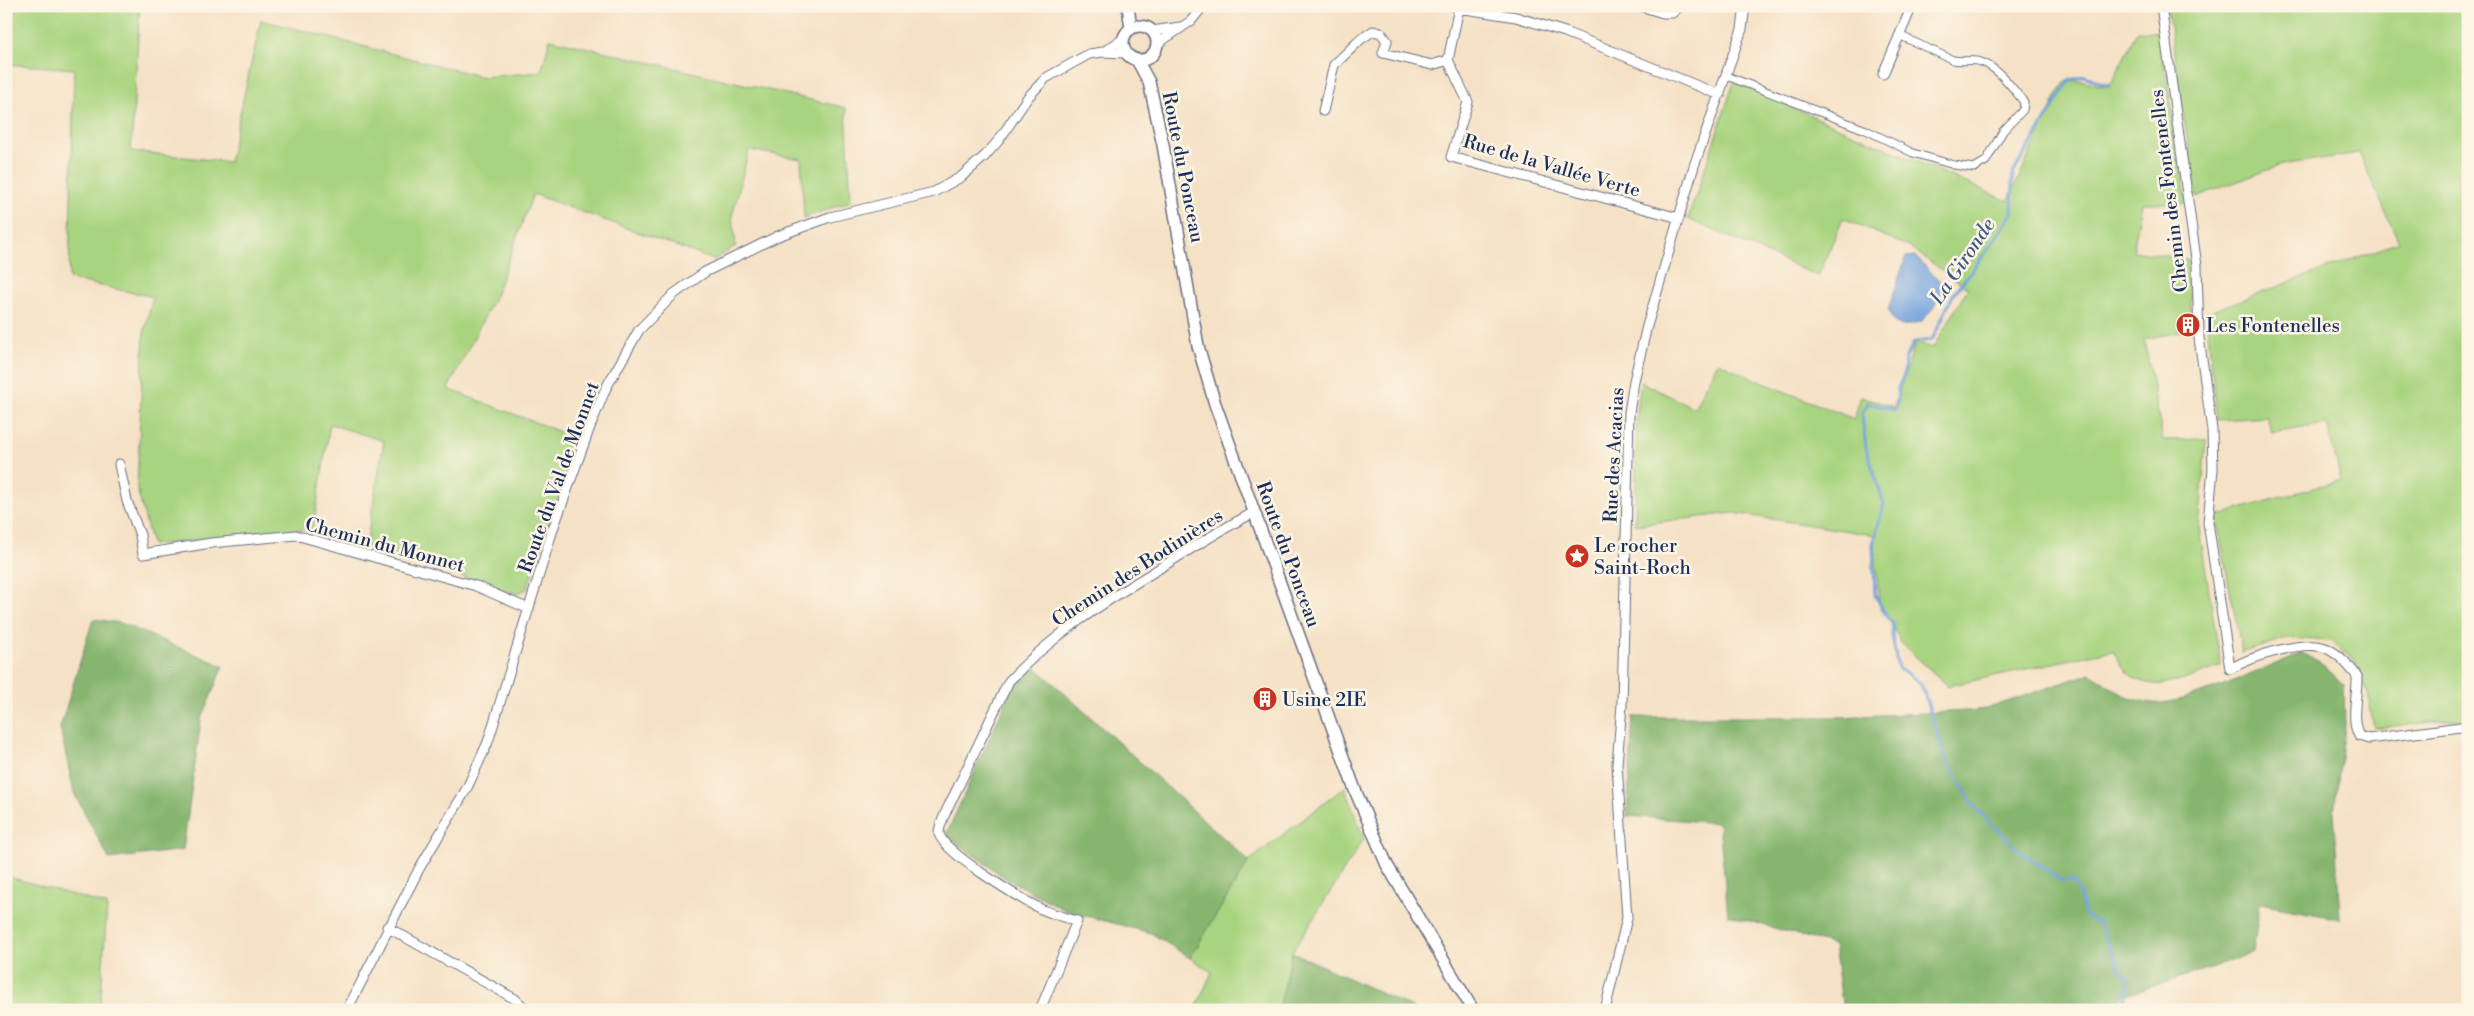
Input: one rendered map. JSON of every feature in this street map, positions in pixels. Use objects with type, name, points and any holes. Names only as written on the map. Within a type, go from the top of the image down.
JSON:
[{"type":"street","points":[[1128,6],[1141,28],[1157,44]]},
{"type":"street","points":[[1132,6],[1141,28]]},
{"type":"street","points":[[1183,27],[1141,28],[1123,39],[1126,53],[1137,60],[1150,57],[1157,44],[1183,27],[1191,21],[1203,6]]},
{"type":"street","points":[[1640,6],[1672,13],[1680,6]]},
{"type":"street","name":"Rue des Acacias","points":[[1605,1010],[1627,918],[1617,764],[1622,705],[1629,413],[1634,381],[1647,326],[1694,166],[1742,29],[1745,6]]},
{"type":"street","points":[[1883,74],[1912,6]]},
{"type":"street","name":"Chemin des Fontenelles","points":[[2161,6],[2197,266],[2199,338],[2212,430],[2213,469],[2208,522],[2230,669],[2241,663],[2291,648],[2314,646],[2328,649],[2348,664],[2357,676],[2354,710],[2356,730],[2359,736],[2369,739],[2468,726]]},
{"type":"street","points":[[1323,111],[1334,65],[1361,38],[1373,31],[1381,34],[1387,41],[1383,53],[1432,65],[1448,60],[1459,8],[1516,17],[1565,32],[1720,95]]},
{"type":"street","points":[[1727,76],[1866,130],[1913,152],[1954,166],[1974,168],[1986,161],[2003,131],[2023,110],[2024,102],[2000,75],[1980,61],[1961,62],[1953,60],[1899,35]]},
{"type":"street","name":"Route du Val de Monnet","points":[[1103,52],[1123,39]]},
{"type":"street","name":"Route du Val de Monnet","points":[[347,1010],[419,869],[467,788],[488,742],[553,529],[606,388],[639,330],[674,294],[705,272],[778,236],[830,218],[934,192],[961,177],[985,156],[999,140],[1028,97],[1046,78],[1089,54],[1103,52],[1126,53]]},
{"type":"street","name":"Route du Ponceau","points":[[1150,57],[1149,82],[1163,145],[1198,346],[1215,404],[1355,790],[1387,865],[1473,1010]]},
{"type":"street","name":"Route du Ponceau","points":[[1137,60],[1149,82]]},
{"type":"street","name":"Rue de la Vallée Verte","points":[[1448,60],[1468,102],[1451,157],[1679,218]]},
{"type":"street","name":"Chemin du Monnet","points":[[119,464],[126,501],[140,535],[143,554],[211,543],[296,535],[476,586],[529,608]]},
{"type":"street","name":"Chemin des Bodinières","points":[[1040,1010],[1077,921],[1042,909],[1001,886],[977,870],[940,839],[939,832],[951,802],[1009,681],[1023,666],[1098,607],[1228,526],[1255,512]]},
{"type":"street","points":[[388,927],[515,999],[528,1010]]},
{"type":"green space","points":[[6,6],[140,6],[131,151],[229,162],[261,20],[483,77],[541,72],[550,39],[846,108],[851,201],[804,218],[801,159],[749,150],[732,216],[736,246],[714,260],[533,194],[495,296],[448,389],[579,439],[527,589],[516,594],[366,546],[384,441],[330,424],[313,528],[152,545],[137,488],[144,333],[153,297],[69,279],[74,69],[6,64]]},
{"type":"green space","points":[[2167,6],[2468,6],[2468,398],[2466,399],[2468,424],[2468,718],[2374,728],[2368,694],[2355,661],[2330,641],[2287,638],[2242,653],[2216,516],[2341,480],[2327,424],[2272,433],[2267,417],[2217,420],[2206,313],[2399,242],[2359,153],[2281,165],[2196,197]]},
{"type":"green space","points":[[2137,31],[2159,32],[2187,203],[2142,203],[2133,251],[2192,260],[2190,330],[2144,339],[2163,440],[2206,439],[2199,528],[2221,666],[2187,679],[2162,684],[2150,683],[2139,680],[2128,673],[2113,650],[1948,686],[1902,644],[1879,602],[1874,535],[1733,513],[1635,525],[1637,413],[1641,382],[1694,408],[1718,362],[1756,380],[1854,419],[1861,396],[1894,407],[1915,343],[1933,348],[1968,288],[1909,247],[1843,218],[1818,276],[1688,219],[1734,82],[2008,201],[2057,95],[2066,81],[2085,81],[2103,86],[2112,82]]},
{"type":"green space","points":[[93,619],[121,623],[223,666],[201,720],[183,850],[109,859],[74,793],[60,728]]},
{"type":"green space","points":[[2302,653],[2323,665],[2344,685],[2345,726],[2334,812],[2340,919],[2260,904],[2253,952],[2223,964],[2123,996],[2111,1010],[1843,1010],[1834,945],[1728,915],[1719,823],[1627,816],[1633,717],[1838,717],[1968,711],[1986,709],[2091,673],[2126,696],[2151,703],[2164,703],[2203,693]]},
{"type":"green space","points":[[1032,664],[1249,861],[1190,958],[1151,933],[1067,911],[1005,878],[946,835],[1011,690]]},
{"type":"green space","points":[[1345,787],[1364,839],[1292,952],[1280,1010],[1195,1010],[1212,972],[1190,958],[1249,861]]},
{"type":"green space","points":[[6,876],[107,905],[100,1010],[15,1010],[6,1007]]},
{"type":"green space","points":[[1292,952],[1417,1010],[1279,1009]]},
{"type":"water","points":[[1915,256],[1939,280],[1941,294],[1933,308],[1921,322],[1902,326],[1894,322],[1888,310],[1906,257]]},
{"type":"waterway","name":"La Gironde","points":[[2109,86],[2085,76],[2070,80],[2013,173],[2012,214],[1953,295],[1932,340],[1914,342],[1905,359],[1904,375],[1898,387],[1898,400],[1895,410],[1868,403],[1862,415],[1866,448],[1884,504],[1873,544],[1875,595],[1888,619],[1893,623],[1892,635],[1898,669],[1907,673],[1921,684],[1947,762],[1976,809],[2017,849],[2063,882],[2073,881],[2075,884],[2086,916],[2099,923],[2121,971],[2127,975],[2130,982],[2126,991],[2126,998],[2112,1010]]},
{"type":"place","name":"Les Fontenelles","points":[[2188,325]]},
{"type":"place","name":"Le rocher Saint-Roch","points":[[1577,556]]},
{"type":"place","name":"Usine 2IE","points":[[1265,699]]}]
